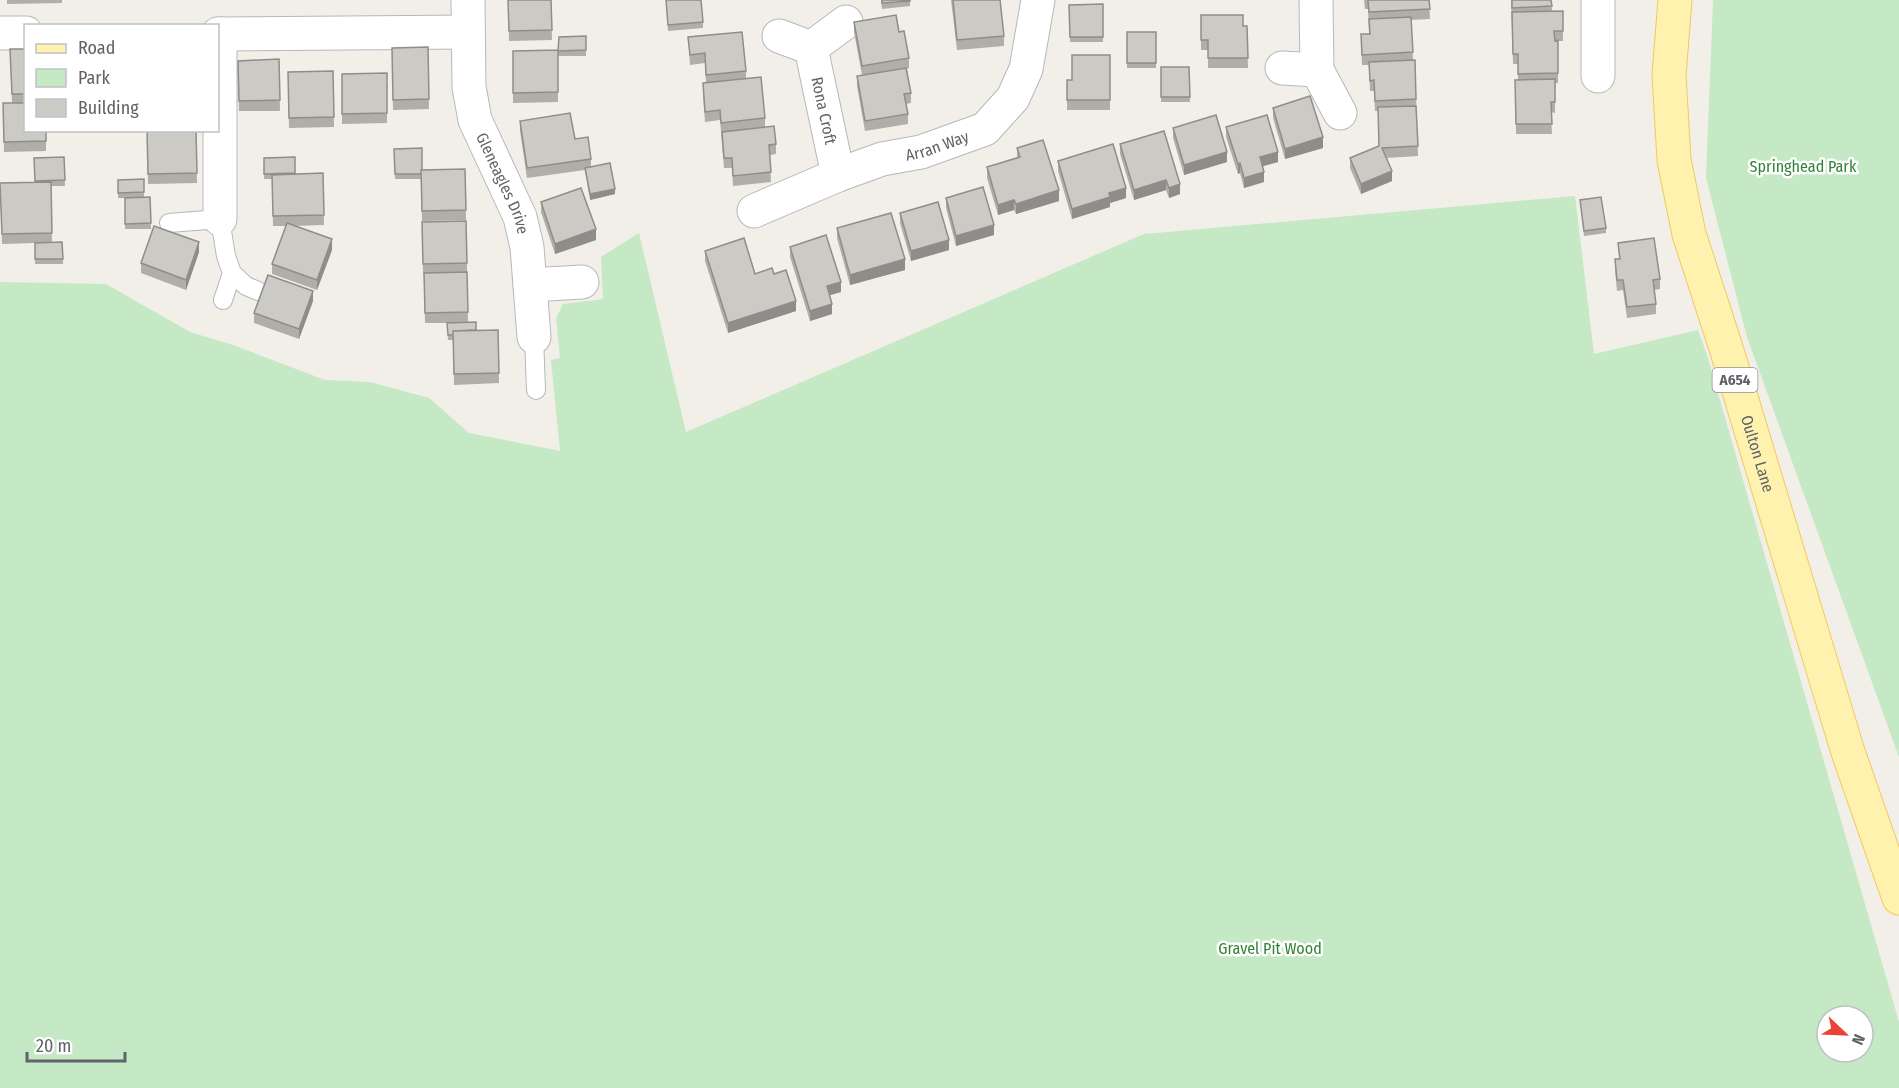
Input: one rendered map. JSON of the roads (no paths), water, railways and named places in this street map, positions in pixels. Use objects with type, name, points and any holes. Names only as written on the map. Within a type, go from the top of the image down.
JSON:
[{"type":"main road","name":"Oulton Lane","points":[[1675,0],[1669,75],[1674,160],[1689,234],[1727,351],[1848,752],[1899,898]]},
{"type":"street","name":"Gleneagles Drive","points":[[468,0],[468,87],[475,120],[520,218],[527,247],[534,337]]},
{"type":"street","name":"Arran Way","points":[[754,211],[882,159],[921,152],[985,129],[1013,98],[1026,69],[1038,0]]},
{"type":"street","points":[[1316,0],[1317,70],[1340,113]]},
{"type":"street","points":[[1598,0],[1598,76]]},
{"type":"street","points":[[779,36],[811,48],[846,22]]},
{"type":"street","points":[[220,219],[219,34],[468,32]]},
{"type":"street","points":[[0,33],[24,33]]},
{"type":"street","name":"Rona Croft","points":[[811,48],[838,175]]},
{"type":"street","points":[[1281,68],[1317,70]]},
{"type":"street","points":[[530,285],[582,282]]},
{"type":"lane","points":[[169,223],[220,219],[226,256],[232,273],[246,286],[258,291]]},
{"type":"lane","points":[[223,300],[232,273]]},
{"type":"lane","points":[[534,337],[536,390]]},
{"type":"park label","name":"Springhead Park","points":[[1803,166]]},
{"type":"park label","name":"Gravel Pit Wood","points":[[1270,948]]}]
